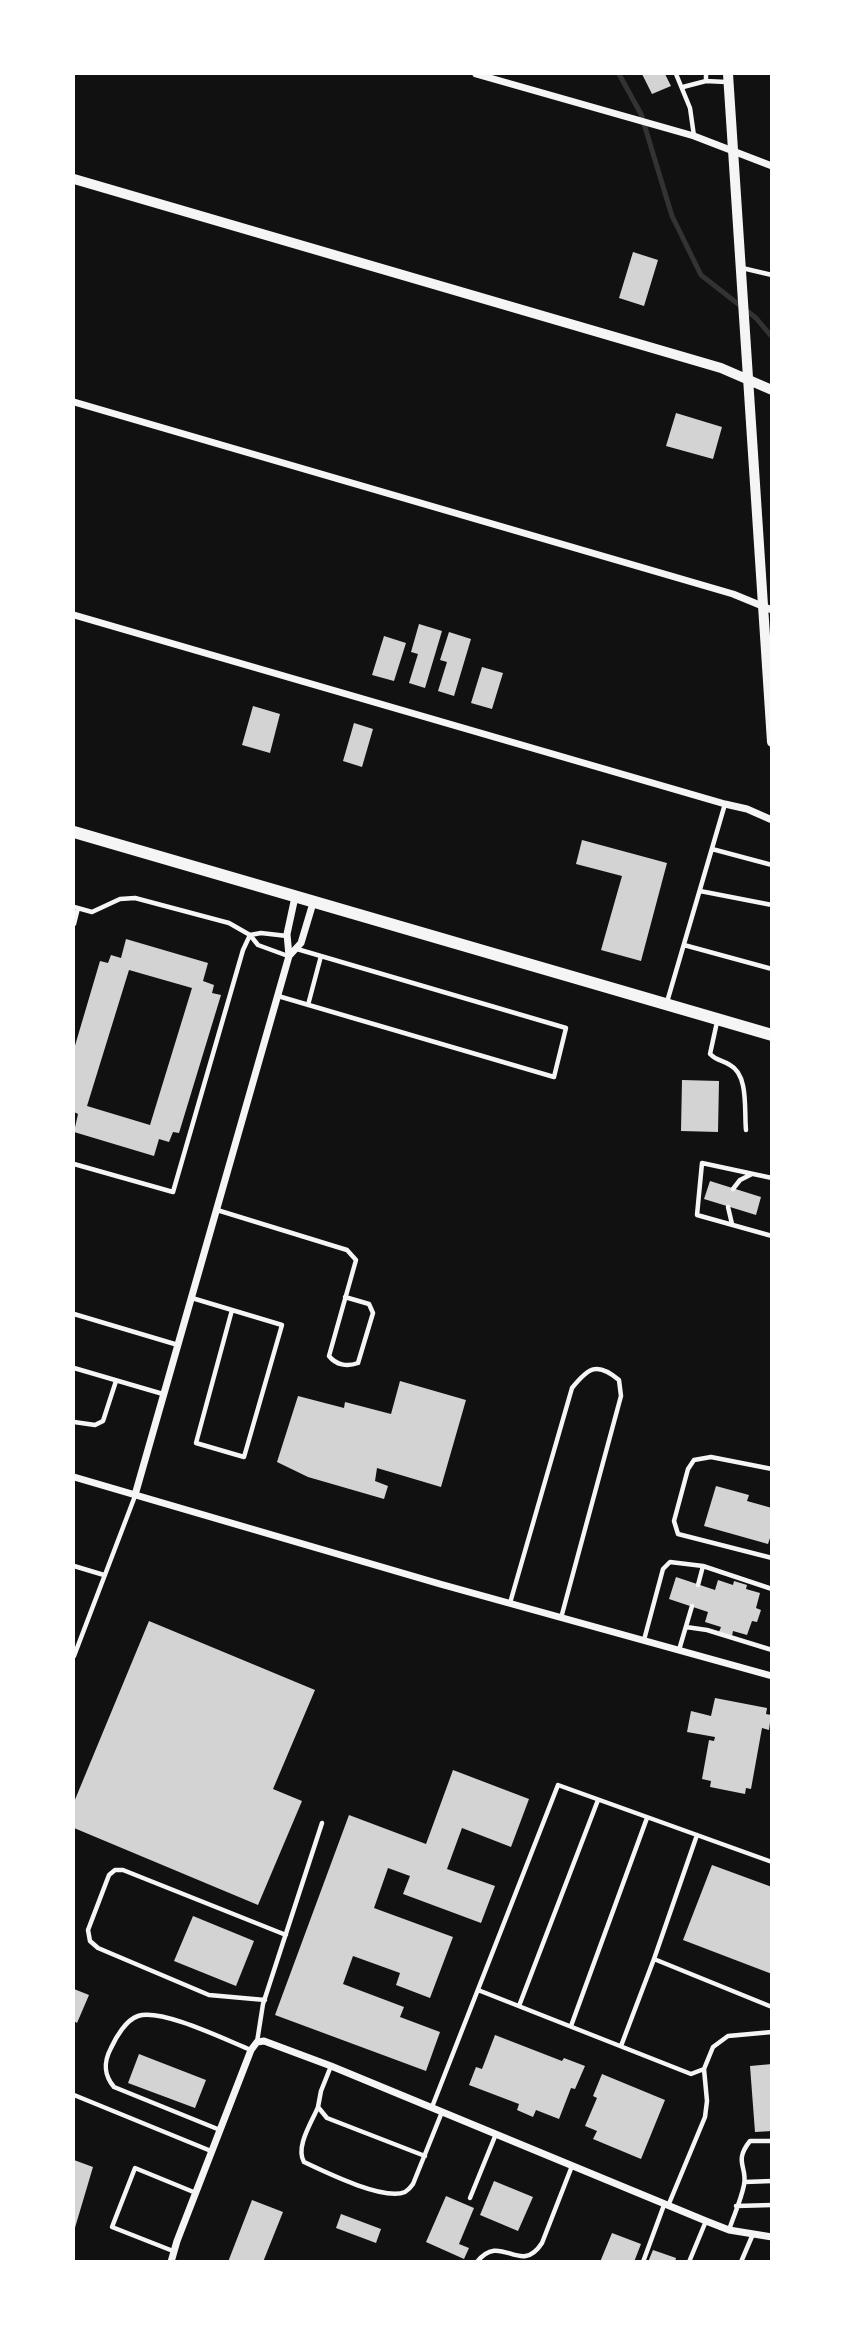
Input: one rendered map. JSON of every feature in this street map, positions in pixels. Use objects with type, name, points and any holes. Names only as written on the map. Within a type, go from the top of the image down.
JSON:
[{"type":"main road","points":[[74,832],[772,1035]]},
{"type":"street","points":[[476,74],[694,136],[772,166]]},
{"type":"street","points":[[728,78],[746,355],[768,608],[772,742]]},
{"type":"street","points":[[74,178],[722,368],[772,390]]},
{"type":"street","points":[[74,402],[733,594],[768,608]]},
{"type":"street","points":[[74,614],[725,804],[747,808],[772,820]]},
{"type":"street","points":[[135,1495],[289,956],[287,936],[295,897]]},
{"type":"street","points":[[289,956],[301,943],[313,903]]},
{"type":"street","points":[[74,1477],[772,1676]]},
{"type":"street","points":[[171,2262],[251,2050],[257,2042],[270,2043],[331,2066],[729,2230],[772,2237]]},
{"type":"lane","points":[[676,74],[690,107],[694,136]]},
{"type":"lane","points":[[706,74],[706,81]]},
{"type":"lane","points":[[683,87],[728,78]]},
{"type":"lane","points":[[740,267],[772,275]]},
{"type":"lane","points":[[666,1004],[725,804]]},
{"type":"lane","points":[[712,849],[772,865]]},
{"type":"lane","points":[[700,891],[772,905]]},
{"type":"lane","points":[[74,924],[76,907],[92,912],[120,899],[135,898],[229,923],[250,934],[258,945],[289,956]]},
{"type":"lane","points":[[250,934],[287,936]]},
{"type":"lane","points":[[74,1164],[173,1192],[243,950],[250,934]]},
{"type":"lane","points":[[684,945],[772,969]]},
{"type":"lane","points":[[278,996],[554,1077],[566,1028],[296,948]]},
{"type":"lane","points":[[308,1005],[321,956]]},
{"type":"lane","points":[[718,1018],[710,1054],[717,1061],[732,1065],[742,1079],[746,1130]]},
{"type":"lane","points":[[772,1178],[702,1163],[697,1215],[772,1236]]},
{"type":"lane","points":[[733,1189],[740,1180],[753,1174]]},
{"type":"lane","points":[[728,1207],[732,1224]]},
{"type":"lane","points":[[216,1210],[347,1250],[356,1260],[345,1297],[329,1356],[334,1362],[349,1366],[358,1363],[373,1313],[369,1304],[345,1297]]},
{"type":"lane","points":[[191,1297],[282,1325],[244,1457],[196,1443],[232,1310]]},
{"type":"lane","points":[[74,1314],[178,1345]]},
{"type":"lane","points":[[74,1368],[164,1394]]},
{"type":"lane","points":[[510,1603],[572,1388],[584,1373],[595,1368],[608,1371],[618,1380],[621,1396],[561,1618]]},
{"type":"lane","points":[[74,1422],[95,1425],[103,1421],[116,1381]]},
{"type":"lane","points":[[772,1469],[711,1457],[694,1460],[688,1469],[674,1521],[678,1534],[772,1558]]},
{"type":"lane","points":[[74,1656],[135,1495]]},
{"type":"lane","points":[[643,1641],[663,1569],[670,1562],[704,1566],[772,1589]]},
{"type":"lane","points":[[74,1566],[104,1576]]},
{"type":"lane","points":[[698,1585],[704,1566]]},
{"type":"lane","points":[[679,1651],[692,1606]]},
{"type":"lane","points":[[686,1627],[707,1630],[772,1650]]},
{"type":"lane","points":[[431,2108],[558,1785],[772,1863]]},
{"type":"lane","points":[[519,2006],[598,1800]]},
{"type":"lane","points":[[571,2026],[647,1818]]},
{"type":"lane","points":[[257,2042],[265,2000],[322,1823]]},
{"type":"lane","points":[[621,2046],[697,1835]]},
{"type":"lane","points":[[265,2000],[209,1995],[98,1948],[89,1941],[88,1930],[109,1875],[115,1870],[123,1870],[286,1935]]},
{"type":"lane","points":[[654,1959],[772,2007]]},
{"type":"lane","points":[[478,1990],[691,2074],[704,2069]]},
{"type":"lane","points":[[220,2130],[114,2087],[106,2077],[105,2066],[109,2051],[122,2028],[136,2016],[150,2014],[166,2017],[251,2050]]},
{"type":"lane","points":[[643,2262],[705,2118],[707,2101],[704,2069],[713,2047],[728,2036],[772,2032]]},
{"type":"lane","points":[[331,2066],[300,2156],[304,2162],[370,2190],[396,2194],[407,2191],[413,2184],[442,2112]]},
{"type":"lane","points":[[74,2095],[212,2151]]},
{"type":"lane","points":[[318,2107],[327,2118],[425,2156]]},
{"type":"lane","points":[[470,2198],[496,2134]]},
{"type":"lane","points":[[729,2230],[745,2182],[740,2163],[744,2148],[750,2141],[772,2141]]},
{"type":"lane","points":[[477,2262],[491,2250],[529,2257],[535,2254],[542,2243],[572,2166]]},
{"type":"lane","points":[[173,2251],[112,2227],[135,2168],[196,2193]]},
{"type":"lane","points":[[745,2182],[772,2181]]},
{"type":"lane","points":[[736,2206],[772,2205]]},
{"type":"lane","points":[[689,2262],[706,2221]]},
{"type":"lane","points":[[741,2262],[752,2234]]},
{"type":"building","points":[[642,74],[665,74],[671,86],[652,94]]},
{"type":"building","points":[[633,252],[658,260],[644,306],[619,298]]},
{"type":"building","points":[[676,413],[722,427],[713,459],[666,446]]},
{"type":"building","points":[[419,624],[442,631],[425,688],[409,683],[418,654],[411,652]]},
{"type":"building","points":[[449,632],[471,639],[454,696],[438,691],[447,662],[440,660]]},
{"type":"building","points":[[384,636],[406,643],[394,681],[372,675]]},
{"type":"building","points":[[482,667],[503,673],[492,709],[471,703]]},
{"type":"building","points":[[253,706],[280,714],[270,753],[242,745]]},
{"type":"building","points":[[354,723],[373,729],[362,767],[343,761]]},
{"type":"building","points":[[582,840],[667,863],[641,961],[601,950],[622,876],[576,864]]},
{"type":"building","points":[[126,939],[208,963],[203,981],[214,985],[212,993],[221,995],[179,1133],[173,1132],[169,1142],[159,1139],[154,1156],[74,1132],[78,1114],[74,1112],[74,1049],[100,961],[108,963],[111,955],[121,958]],"holes":[[[129,970],[192,988],[150,1125],[87,1106]]]},
{"type":"building","points":[[682,1080],[719,1081],[718,1132],[681,1131]]},
{"type":"building","points":[[710,1181],[761,1197],[756,1215],[704,1199]]},
{"type":"building","points":[[400,1381],[466,1400],[441,1487],[377,1468],[375,1481],[388,1486],[384,1499],[308,1477],[277,1462],[298,1396],[344,1408],[345,1402],[391,1414]]},
{"type":"building","points":[[716,1486],[749,1495],[747,1501],[772,1508],[772,1532],[768,1544],[704,1526]]},
{"type":"building","points":[[676,1577],[715,1590],[718,1580],[733,1585],[734,1581],[747,1585],[746,1589],[760,1593],[756,1608],[761,1610],[757,1622],[752,1621],[747,1635],[733,1631],[732,1636],[719,1632],[721,1627],[705,1622],[708,1612],[669,1599]]},
{"type":"building","points":[[149,1621],[315,1690],[273,1789],[302,1801],[258,1905],[74,1828],[74,1802]]},
{"type":"building","points":[[715,1698],[767,1708],[766,1714],[771,1715],[769,1730],[762,1728],[751,1789],[746,1788],[745,1794],[710,1787],[711,1781],[702,1779],[709,1740],[714,1741],[715,1737],[687,1732],[691,1711],[711,1716]]},
{"type":"building","points":[[453,1770],[529,1799],[511,1847],[462,1828],[447,1869],[495,1886],[481,1923],[403,1894],[410,1876],[388,1868],[374,1908],[453,1937],[430,1998],[396,1985],[400,1973],[353,1956],[343,1984],[404,2007],[400,2017],[440,2032],[426,2071],[275,2015],[349,1815],[426,1844]]},
{"type":"building","points":[[712,1865],[772,1887],[772,1974],[683,1940]]},
{"type":"building","points":[[193,1916],[254,1941],[236,1986],[174,1961]]},
{"type":"building","points":[[74,1989],[89,1995],[77,2023],[74,2021]]},
{"type":"building","points":[[495,2035],[562,2061],[564,2058],[585,2066],[575,2089],[571,2088],[559,2119],[536,2110],[533,2117],[517,2110],[519,2104],[469,2085],[476,2067],[482,2069]]},
{"type":"building","points":[[139,2054],[206,2080],[195,2108],[128,2083]]},
{"type":"building","points":[[772,2064],[772,2131],[755,2132],[750,2066]]},
{"type":"building","points":[[602,2074],[665,2100],[641,2159],[593,2139],[597,2131],[585,2126],[597,2098],[593,2096]]},
{"type":"building","points":[[74,2160],[93,2167],[74,2231]]},
{"type":"building","points":[[494,2181],[533,2197],[518,2231],[480,2215]]},
{"type":"building","points":[[446,2196],[474,2208],[459,2244],[469,2248],[464,2259],[426,2242]]},
{"type":"building","points":[[252,2200],[283,2212],[263,2262],[228,2262]]},
{"type":"building","points":[[341,2214],[381,2229],[376,2243],[336,2228]]},
{"type":"building","points":[[612,2233],[641,2244],[634,2262],[600,2262]]},
{"type":"building","points":[[653,2250],[676,2258],[675,2262],[648,2262]]},
{"type":"waterway","points":[[619,74],[641,114],[672,216],[701,275],[756,318],[772,337]]}]
